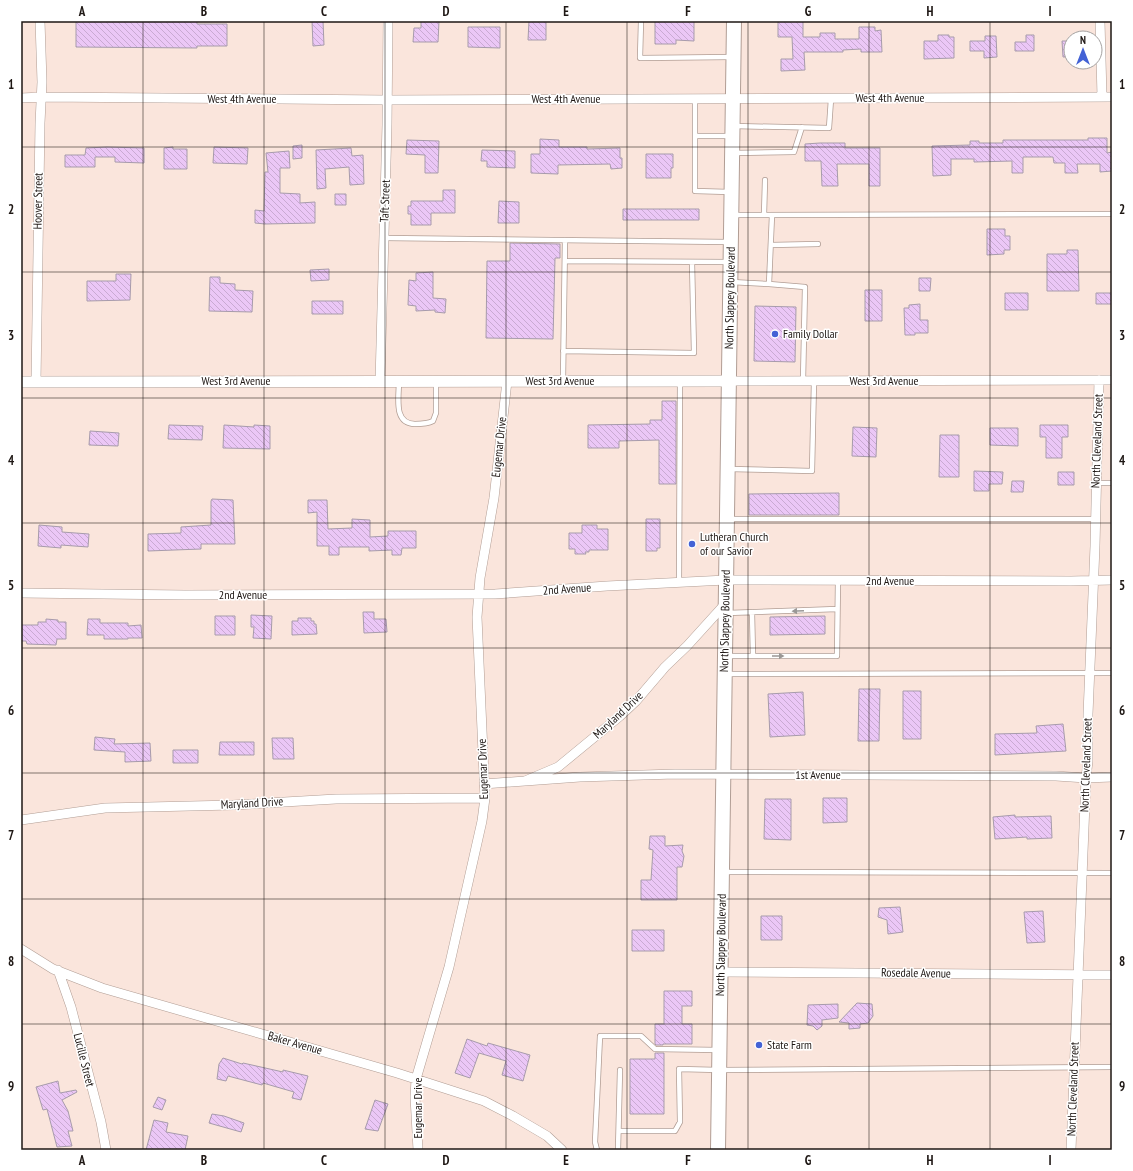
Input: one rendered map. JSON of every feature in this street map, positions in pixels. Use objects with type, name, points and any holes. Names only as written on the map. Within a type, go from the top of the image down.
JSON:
[{"type":"main road","name":"North Slappey Boulevard","points":[[718,1150],[734,21]]},
{"type":"street","name":"Hoover Street","points":[[36,382],[40,131],[42,97],[40,21]]},
{"type":"street","name":"Taft Street","points":[[380,381],[388,21]]},
{"type":"street","points":[[1100,21],[1102,97]]},
{"type":"street","name":"West 4th Avenue","points":[[21,98],[387,100],[1112,97]]},
{"type":"street","name":"North Cleveland Street","points":[[1071,1150],[1077,975],[1088,761],[1089,673],[1099,380]]},
{"type":"street","name":"West 3rd Avenue","points":[[21,382],[1112,380]]},
{"type":"street","name":"Eugemar Drive","points":[[418,1150],[415,1097],[416,1079],[449,967],[482,821],[485,798],[477,617],[480,578],[494,498],[506,381]]},
{"type":"street","name":"2nd Avenue","points":[[21,593],[185,595],[479,594],[726,580],[1112,580]]},
{"type":"street","name":"Maryland Drive","points":[[484,784],[525,781],[558,766],[620,716],[636,701],[665,667],[726,608]]},
{"type":"street","name":"1st Avenue","points":[[525,781],[580,777],[675,774],[1056,776],[1112,778]]},
{"type":"street","name":"Maryland Drive","points":[[21,820],[105,808],[233,805],[336,799],[485,798]]},
{"type":"street","name":"Baker Avenue","points":[[21,949],[58,970],[102,988],[397,1073],[484,1101],[547,1136],[562,1150]]},
{"type":"street","name":"Lucille Street","points":[[58,970],[70,1007],[106,1150]]},
{"type":"street","name":"Rosedale Avenue","points":[[721,972],[1112,975]]},
{"type":"lane","points":[[640,21],[640,58],[733,57]]},
{"type":"lane","points":[[695,99],[695,191],[731,192]]},
{"type":"lane","points":[[695,136],[732,131],[802,127],[829,128],[830,99]]},
{"type":"lane","points":[[732,154],[794,152],[802,127]]},
{"type":"lane","points":[[764,180],[764,215]]},
{"type":"lane","points":[[731,216],[1112,214]]},
{"type":"lane","points":[[769,284],[772,215]]},
{"type":"lane","points":[[384,238],[731,242]]},
{"type":"lane","points":[[563,381],[565,240]]},
{"type":"lane","points":[[771,245],[818,244]]},
{"type":"lane","points":[[565,261],[730,262]]},
{"type":"lane","points":[[563,351],[694,353],[692,262]]},
{"type":"lane","points":[[730,282],[805,287],[803,381]]},
{"type":"lane","points":[[679,582],[680,380]]},
{"type":"lane","points":[[398,381],[399,414],[402,420],[410,424],[428,424],[433,421],[436,413],[436,381]]},
{"type":"lane","points":[[727,469],[812,471],[814,381]]},
{"type":"lane","points":[[1096,483],[1112,484]]},
{"type":"lane","points":[[727,519],[1095,519]]},
{"type":"lane","points":[[725,656],[837,656],[838,580]]},
{"type":"lane","points":[[726,608],[752,612],[837,609]]},
{"type":"lane","points":[[752,612],[753,656]]},
{"type":"lane","points":[[724,674],[1112,673]]},
{"type":"lane","points":[[722,872],[1112,872]]},
{"type":"lane","points":[[597,1150],[595,1142],[600,1036],[641,1036],[655,1049],[719,1050]]},
{"type":"lane","points":[[619,1131],[675,1131],[680,1122],[679,1069],[1112,1067]]},
{"type":"lane","points":[[618,1150],[620,1070]]},
{"type":"building","points":[[76,21],[197,21],[197,24],[227,24],[227,46],[197,46],[197,48],[76,47]]},
{"type":"building","points":[[312,21],[323,21],[324,45],[313,46]]},
{"type":"building","points":[[421,21],[439,21],[438,42],[413,42],[414,28],[421,28]]},
{"type":"building","points":[[529,21],[546,21],[546,40],[528,40]]},
{"type":"building","points":[[655,21],[694,21],[694,41],[676,40],[676,44],[655,44]]},
{"type":"building","points":[[778,21],[803,21],[803,37],[820,37],[820,33],[835,33],[835,39],[859,39],[859,27],[875,27],[875,31],[881,30],[882,52],[861,52],[861,49],[843,50],[843,52],[804,52],[805,70],[781,71],[781,59],[793,59],[792,37],[778,37]]},
{"type":"building","points":[[468,27],[500,27],[500,48],[468,47]]},
{"type":"building","points":[[938,35],[949,35],[949,37],[954,37],[954,58],[924,59],[924,41],[938,41]]},
{"type":"building","points":[[1026,35],[1034,35],[1034,51],[1015,51],[1015,42],[1026,42]]},
{"type":"building","points":[[985,36],[996,36],[997,57],[984,58],[984,51],[970,51],[970,41],[985,41]]},
{"type":"building","points":[[1088,138],[1107,138],[1107,153],[1112,152],[1112,171],[1100,172],[1100,164],[1077,164],[1078,173],[1065,173],[1065,163],[1054,163],[1053,157],[1023,157],[1023,173],[1012,173],[1012,161],[974,162],[974,159],[951,159],[951,175],[933,176],[932,146],[970,145],[970,141],[979,141],[979,143],[1003,143],[1003,140],[1088,140]]},
{"type":"building","points":[[540,139],[559,140],[559,147],[587,147],[587,149],[620,148],[622,168],[611,169],[610,164],[558,165],[558,174],[531,173],[531,154],[540,154]]},
{"type":"building","points":[[407,140],[439,141],[438,173],[425,173],[425,155],[406,154]]},
{"type":"building","points":[[845,143],[845,148],[880,148],[880,186],[869,186],[869,164],[837,164],[838,186],[822,186],[821,161],[805,161],[805,144]]},
{"type":"building","points":[[302,145],[302,158],[293,159],[293,146]]},
{"type":"building","points":[[173,147],[173,149],[187,149],[187,169],[164,169],[164,148]]},
{"type":"building","points":[[214,147],[248,148],[247,164],[213,163]]},
{"type":"building","points":[[86,148],[144,148],[144,163],[115,162],[115,157],[95,157],[95,167],[65,167],[65,155],[85,155]]},
{"type":"building","points":[[351,148],[352,156],[363,155],[364,184],[350,185],[349,167],[325,169],[326,188],[317,189],[316,150]]},
{"type":"building","points":[[482,150],[515,151],[515,168],[487,167],[487,161],[481,161]]},
{"type":"building","points":[[289,151],[290,168],[280,168],[280,193],[300,194],[300,203],[315,202],[315,223],[255,223],[255,210],[264,211],[265,172],[268,172],[266,153]]},
{"type":"building","points":[[646,154],[673,154],[671,178],[646,178]]},
{"type":"building","points":[[443,190],[455,190],[455,213],[431,213],[431,225],[411,225],[411,214],[408,214],[408,206],[411,206],[411,201],[443,201]]},
{"type":"building","points":[[335,194],[346,194],[346,205],[335,205]]},
{"type":"building","points":[[499,201],[519,202],[519,223],[498,223]]},
{"type":"building","points":[[623,209],[699,209],[699,220],[623,220]]},
{"type":"building","points":[[987,229],[1005,229],[1005,236],[1010,236],[1010,250],[1004,250],[1004,254],[987,255]]},
{"type":"building","points":[[510,243],[560,244],[560,258],[555,258],[553,339],[486,338],[487,261],[510,261]]},
{"type":"building","points":[[1067,250],[1078,250],[1079,291],[1047,291],[1047,254],[1067,254]]},
{"type":"building","points":[[329,269],[329,280],[311,281],[310,270]]},
{"type":"building","points":[[433,272],[433,298],[446,299],[445,313],[435,312],[435,310],[416,311],[416,306],[408,305],[409,280],[416,281],[416,273]]},
{"type":"building","points":[[116,274],[131,274],[130,300],[87,301],[87,281],[116,281]]},
{"type":"building","points":[[210,277],[220,277],[220,283],[235,284],[235,290],[253,291],[252,312],[209,311]]},
{"type":"building","points":[[919,278],[931,278],[930,291],[919,291]]},
{"type":"building","points":[[865,290],[882,290],[882,321],[865,321]]},
{"type":"building","points":[[1005,293],[1028,293],[1028,310],[1005,310]]},
{"type":"building","points":[[1096,293],[1112,293],[1112,304],[1096,304]]},
{"type":"building","points":[[312,301],[343,301],[343,314],[312,314]]},
{"type":"building","points":[[920,304],[920,320],[928,320],[928,333],[905,335],[904,308],[909,308],[909,305]]},
{"type":"building","name":"Family Dollar","points":[[755,306],[796,307],[795,362],[754,361]]},
{"type":"building","points":[[662,401],[676,401],[676,484],[659,484],[659,440],[619,441],[619,448],[588,448],[588,425],[650,424],[650,420],[662,420]]},
{"type":"building","points":[[169,425],[203,426],[202,440],[168,439]]},
{"type":"building","points":[[224,425],[254,427],[254,425],[270,426],[270,449],[223,448]]},
{"type":"building","points":[[1040,425],[1068,425],[1068,437],[1062,437],[1062,458],[1046,458],[1046,437],[1040,437]]},
{"type":"building","points":[[853,427],[877,428],[876,457],[852,456]]},
{"type":"building","points":[[990,428],[1018,428],[1018,446],[990,445]]},
{"type":"building","points":[[90,431],[119,433],[118,446],[89,445]]},
{"type":"building","points":[[940,435],[959,435],[959,477],[939,477]]},
{"type":"building","points":[[974,471],[1003,472],[1002,484],[989,484],[989,491],[974,491]]},
{"type":"building","points":[[1058,472],[1074,472],[1074,485],[1058,485]]},
{"type":"building","points":[[1012,481],[1024,481],[1023,492],[1011,492]]},
{"type":"building","points":[[839,493],[839,515],[749,515],[749,494]]},
{"type":"building","points":[[212,499],[233,500],[235,544],[201,544],[201,549],[148,551],[148,534],[181,533],[181,527],[211,525]]},
{"type":"building","points":[[308,500],[327,500],[328,529],[352,528],[352,519],[370,520],[370,537],[388,536],[388,531],[416,531],[416,548],[402,548],[401,555],[392,555],[392,550],[369,551],[369,547],[339,547],[339,555],[329,555],[329,546],[317,546],[317,512],[308,513]]},
{"type":"building","points":[[646,519],[660,519],[660,548],[657,548],[657,551],[646,551]]},
{"type":"building","points":[[39,525],[62,527],[62,532],[89,534],[88,547],[61,545],[61,548],[38,546]]},
{"type":"building","points":[[582,525],[597,525],[597,529],[608,529],[608,550],[589,550],[589,552],[585,552],[586,554],[575,554],[575,549],[569,549],[569,533],[582,533]]},
{"type":"building","points":[[363,612],[374,612],[374,619],[386,619],[387,632],[364,633]]},
{"type":"building","points":[[251,615],[272,616],[271,639],[253,638],[254,627],[251,627]]},
{"type":"building","points":[[215,616],[235,616],[235,635],[215,635]]},
{"type":"building","points":[[825,616],[825,634],[770,635],[770,617]]},
{"type":"building","points":[[298,618],[311,618],[311,621],[314,621],[314,624],[316,624],[317,634],[292,635],[292,621],[298,621]]},
{"type":"building","points":[[46,619],[66,622],[66,639],[57,639],[56,645],[27,644],[26,641],[21,641],[21,625],[38,625],[38,622],[46,622]]},
{"type":"building","points":[[88,619],[100,619],[100,623],[128,623],[128,626],[141,625],[142,638],[104,639],[104,635],[87,635]]},
{"type":"building","points":[[859,689],[880,689],[879,741],[858,741]]},
{"type":"building","points":[[903,691],[921,691],[921,739],[903,739]]},
{"type":"building","points":[[803,692],[805,735],[770,737],[768,694]]},
{"type":"building","points":[[1063,724],[1066,751],[995,755],[995,734],[1037,733],[1036,726]]},
{"type":"building","points":[[95,737],[115,739],[114,744],[150,743],[151,761],[125,762],[125,752],[94,750]]},
{"type":"building","points":[[272,738],[293,738],[294,759],[273,759]]},
{"type":"building","points":[[220,742],[254,742],[254,755],[219,755]]},
{"type":"building","points":[[173,750],[198,750],[198,763],[173,763]]},
{"type":"building","points":[[823,798],[847,798],[847,822],[823,823]]},
{"type":"building","points":[[765,799],[791,799],[791,840],[764,839]]},
{"type":"building","points":[[1015,815],[1015,817],[1051,816],[1052,838],[1027,839],[1027,837],[995,839],[993,817]]},
{"type":"building","points":[[650,836],[665,836],[665,846],[683,845],[682,851],[684,856],[682,867],[677,867],[677,900],[641,900],[641,880],[651,880],[653,850],[649,849]]},
{"type":"building","points":[[900,907],[903,932],[888,934],[887,920],[878,917],[879,908]]},
{"type":"building","points":[[1043,911],[1045,942],[1027,943],[1024,912]]},
{"type":"building","points":[[761,916],[782,916],[782,940],[761,940]]},
{"type":"building","points":[[632,930],[664,930],[664,951],[632,951]]},
{"type":"building","points":[[664,991],[692,991],[692,1006],[682,1006],[682,1024],[692,1024],[692,1044],[655,1044],[655,1024],[664,1024]]},
{"type":"building","points":[[857,1003],[872,1004],[873,1016],[868,1023],[860,1024],[860,1028],[849,1029],[849,1023],[839,1022]]},
{"type":"building","points":[[838,1004],[838,1018],[822,1020],[822,1026],[817,1030],[813,1026],[807,1025],[808,1005]]},
{"type":"building","points":[[467,1039],[487,1046],[488,1043],[530,1055],[523,1081],[502,1075],[506,1061],[479,1053],[470,1078],[455,1073]]},
{"type":"building","points":[[655,1053],[664,1053],[664,1114],[630,1114],[630,1059],[655,1059]]},
{"type":"building","points":[[223,1058],[242,1064],[283,1072],[283,1070],[308,1076],[301,1100],[292,1098],[294,1092],[263,1083],[262,1085],[228,1076],[226,1081],[217,1079],[219,1064]]},
{"type":"building","points":[[58,1081],[60,1093],[76,1090],[77,1092],[62,1100],[68,1111],[73,1131],[68,1131],[72,1146],[57,1147],[47,1109],[43,1110],[36,1087]]},
{"type":"building","points":[[158,1097],[166,1100],[162,1110],[153,1107]]},
{"type":"building","points":[[375,1100],[388,1104],[378,1131],[365,1129]]},
{"type":"building","points":[[212,1114],[224,1116],[244,1123],[241,1132],[209,1123]]},
{"type":"building","points":[[154,1120],[168,1123],[166,1132],[188,1136],[185,1150],[146,1150]]},
{"type":"place","name":"Family Dollar","points":[[775,334]]},
{"type":"place","name":"Lutheran Church of our Savior","points":[[692,544]]},
{"type":"place","name":"State Farm","points":[[759,1045]]}]
